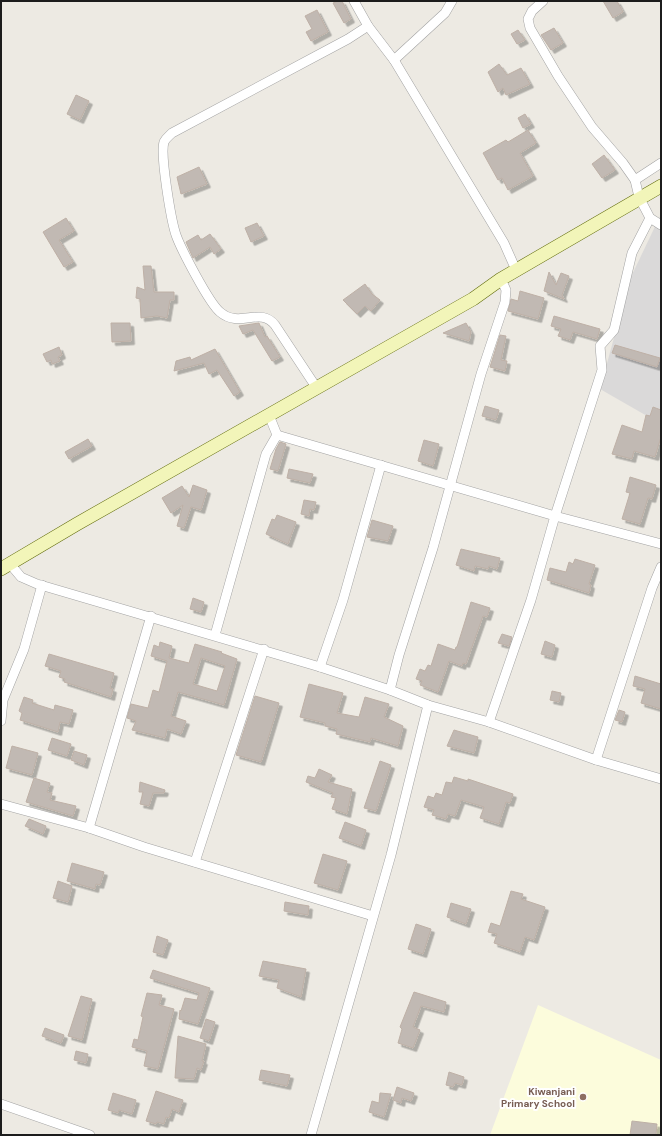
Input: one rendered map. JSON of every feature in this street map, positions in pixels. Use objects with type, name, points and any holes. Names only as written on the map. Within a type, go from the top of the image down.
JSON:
[{"type":"street","points":[[354,1],[368,26],[394,60],[504,243],[516,270]]},
{"type":"street","points":[[394,60],[445,13],[452,1]]},
{"type":"street","points":[[543,1],[532,11],[528,19],[530,28],[558,76],[588,120],[635,180],[639,197],[650,218],[661,225]]},
{"type":"street","points":[[316,387],[272,321],[268,318],[260,317],[239,320],[231,318],[220,312],[211,301],[176,234],[163,160],[163,147],[167,138],[172,133],[348,39],[368,26]]},
{"type":"street","points":[[635,180],[661,163]]},
{"type":"street","points":[[661,186],[639,197],[606,219],[516,270],[472,298],[77,524],[5,567],[21,577],[42,585],[320,667],[390,690],[428,705],[489,722],[596,760],[661,779]]},
{"type":"street","points":[[489,722],[531,600],[555,516],[602,370],[600,346],[614,330],[632,253],[650,218]]},
{"type":"street","points":[[390,690],[450,486],[481,374],[505,302],[506,290],[501,279]]},
{"type":"street","points":[[269,414],[277,435]]},
{"type":"street","points":[[277,435],[555,516],[661,544]]},
{"type":"street","points":[[215,635],[266,454],[277,435]]},
{"type":"street","points":[[320,667],[343,600],[381,465]]},
{"type":"street","points":[[596,760],[652,588],[661,567]]},
{"type":"street","points":[[1,721],[5,694],[24,649],[42,585]]},
{"type":"street","points":[[89,828],[151,616]]},
{"type":"street","points":[[196,862],[264,650]]},
{"type":"street","points":[[311,1135],[391,855],[428,705]]},
{"type":"street","points":[[1,804],[89,828],[373,916]]},
{"type":"street","points":[[1,1104],[90,1135]]},
{"type":"shaded area","points":[[661,214],[661,424],[600,389],[630,279]]},
{"type":"shaded area","name":"Kiwanjani Primary School","points":[[538,1005],[661,1060],[661,1135],[490,1135]]},
{"type":"building","points":[[342,1],[351,19],[344,23],[333,3]]},
{"type":"building","points":[[603,1],[617,1],[623,12],[613,18]]},
{"type":"building","points":[[317,10],[328,32],[311,41],[306,32],[312,29],[305,16]]},
{"type":"building","points":[[554,28],[563,43],[551,50],[541,35]]},
{"type":"building","points":[[518,30],[525,40],[517,44],[511,34]]},
{"type":"building","points":[[499,64],[507,75],[521,68],[530,84],[506,95],[503,88],[498,92],[488,72]]},
{"type":"building","points":[[76,95],[89,101],[80,120],[67,114]]},
{"type":"building","points":[[525,114],[531,124],[523,128],[518,118]]},
{"type":"building","points":[[528,130],[536,143],[520,153],[533,176],[508,190],[502,178],[498,180],[483,153],[506,140],[508,142]]},
{"type":"building","points":[[604,155],[615,170],[602,178],[592,164]]},
{"type":"building","points":[[199,167],[207,184],[181,194],[177,177]]},
{"type":"building","points":[[66,218],[74,231],[59,240],[73,262],[64,267],[43,232]]},
{"type":"building","points":[[257,223],[264,236],[251,242],[245,228]]},
{"type":"building","points":[[210,234],[221,249],[214,254],[210,247],[193,258],[186,242],[198,235],[201,240]]},
{"type":"building","points":[[143,266],[151,266],[154,292],[174,292],[174,300],[170,300],[167,318],[157,316],[141,318],[140,299],[136,298],[137,287],[145,290]]},
{"type":"building","points":[[549,272],[556,285],[561,273],[569,276],[562,295],[564,299],[544,291]]},
{"type":"building","points":[[365,284],[372,294],[380,300],[371,311],[365,306],[357,314],[343,300]]},
{"type":"building","points":[[520,291],[544,298],[538,319],[508,311],[511,299],[518,301]]},
{"type":"building","points":[[554,316],[600,329],[597,339],[573,332],[570,340],[558,336],[561,329],[551,326]]},
{"type":"building","points":[[111,323],[130,323],[131,341],[112,342]]},
{"type":"building","points":[[259,323],[265,337],[267,336],[280,357],[272,361],[253,330],[243,334],[239,326]]},
{"type":"building","points":[[466,323],[471,332],[469,341],[443,333]]},
{"type":"building","points":[[500,335],[506,336],[501,360],[507,361],[505,371],[490,367]]},
{"type":"building","points":[[615,345],[660,358],[657,367],[612,353]]},
{"type":"building","points":[[59,347],[62,355],[58,357],[60,361],[52,364],[51,360],[47,362],[43,354]]},
{"type":"building","points":[[215,349],[240,392],[234,396],[217,370],[209,374],[204,363],[174,371],[176,361],[190,357],[191,360]]},
{"type":"building","points":[[485,406],[499,410],[496,420],[482,416]]},
{"type":"building","points":[[653,407],[661,410],[661,437],[655,457],[634,451],[632,459],[612,454],[622,425],[642,432],[646,415],[650,416]]},
{"type":"building","points":[[88,439],[92,446],[69,459],[65,452]]},
{"type":"building","points":[[424,440],[439,444],[433,466],[418,461]]},
{"type":"building","points":[[280,442],[286,444],[278,471],[270,469],[276,449]]},
{"type":"building","points":[[289,469],[313,474],[310,483],[287,478]]},
{"type":"building","points":[[630,477],[656,485],[652,499],[648,498],[640,524],[622,519],[630,493],[626,492]]},
{"type":"building","points":[[193,485],[207,490],[201,510],[191,507],[184,528],[177,526],[183,505],[171,513],[162,498],[182,486],[189,497]]},
{"type":"building","points":[[304,500],[316,502],[314,510],[310,509],[309,516],[301,514]]},
{"type":"building","points":[[277,515],[296,522],[288,544],[266,534],[272,519],[275,520]]},
{"type":"building","points":[[372,520],[393,526],[388,541],[367,537]]},
{"type":"building","points":[[461,549],[500,558],[497,569],[489,566],[488,569],[475,566],[474,571],[456,565]]},
{"type":"building","points":[[575,559],[595,565],[589,584],[591,585],[589,593],[547,580],[550,568],[566,572],[569,562],[573,564]]},
{"type":"building","points":[[193,598],[204,602],[201,612],[190,609]]},
{"type":"building","points":[[471,602],[490,608],[487,617],[483,616],[466,664],[463,663],[462,666],[449,661],[438,692],[420,685],[422,681],[416,679],[420,669],[425,671],[428,665],[431,666],[438,644],[455,650],[457,647]]},
{"type":"building","points":[[502,634],[512,637],[509,646],[498,643]]},
{"type":"building","points":[[545,641],[555,645],[552,657],[541,654]]},
{"type":"building","points":[[160,642],[172,646],[169,658],[189,663],[195,644],[222,652],[221,653],[237,659],[224,705],[178,692],[171,716],[186,721],[181,734],[167,729],[165,738],[132,730],[136,721],[127,718],[131,704],[148,708],[153,690],[159,692],[167,661],[151,656],[154,645],[159,647]],"holes":[[[201,658],[225,666],[217,691],[193,684]]]},
{"type":"building","points":[[49,654],[114,673],[110,688],[113,689],[111,697],[64,682],[65,679],[59,677],[61,671],[45,666]]},
{"type":"building","points":[[635,676],[661,684],[661,709],[641,703],[645,689],[633,686]]},
{"type":"building","points":[[309,684],[343,693],[337,713],[359,717],[365,697],[389,704],[384,717],[403,726],[398,746],[371,738],[370,742],[336,734],[337,729],[325,726],[325,723],[300,717]]},
{"type":"building","points":[[552,691],[561,693],[559,702],[550,700]]},
{"type":"building","points":[[255,696],[279,703],[261,762],[236,755]]},
{"type":"building","points":[[24,697],[33,700],[32,703],[54,710],[55,705],[73,710],[69,724],[60,722],[58,732],[20,720],[22,713],[19,711]]},
{"type":"building","points":[[619,710],[625,712],[622,722],[615,720]]},
{"type":"building","points":[[454,730],[478,737],[474,753],[447,746]]},
{"type":"building","points":[[52,738],[71,744],[67,756],[48,750]]},
{"type":"building","points":[[12,746],[38,753],[32,775],[6,768]]},
{"type":"building","points":[[74,751],[87,755],[84,765],[71,760]]},
{"type":"building","points":[[380,761],[391,765],[376,811],[364,808]]},
{"type":"building","points":[[319,769],[332,775],[328,782],[352,789],[347,814],[332,809],[336,798],[331,797],[333,793],[306,782],[308,776],[315,778]]},
{"type":"building","points":[[454,777],[468,781],[468,779],[513,794],[510,803],[506,802],[499,824],[480,818],[484,807],[461,800],[455,816],[448,814],[446,819],[432,815],[434,810],[424,807],[428,796],[434,798],[436,793],[442,795],[446,782],[452,783]]},
{"type":"building","points":[[34,778],[50,783],[47,792],[52,793],[50,800],[76,806],[73,816],[26,802]]},
{"type":"building","points":[[140,782],[165,790],[164,793],[153,793],[149,806],[140,804],[143,792],[139,792]]},
{"type":"building","points":[[29,819],[46,826],[43,834],[25,826]]},
{"type":"building","points":[[345,822],[366,830],[361,846],[339,838]]},
{"type":"building","points":[[323,854],[347,861],[338,890],[314,883]]},
{"type":"building","points":[[72,863],[104,872],[100,885],[96,884],[95,889],[67,881]]},
{"type":"building","points":[[58,881],[72,886],[68,902],[53,898]]},
{"type":"building","points":[[511,891],[523,894],[521,899],[545,907],[534,940],[525,937],[520,952],[494,943],[497,934],[488,932],[491,923],[500,926]]},
{"type":"building","points":[[285,902],[309,906],[308,915],[284,911]]},
{"type":"building","points":[[451,903],[471,909],[466,924],[447,917]]},
{"type":"building","points":[[416,924],[431,929],[423,954],[408,949]]},
{"type":"building","points":[[157,936],[168,940],[163,955],[153,952]]},
{"type":"building","points":[[263,961],[306,969],[301,997],[277,988],[279,980],[259,976]]},
{"type":"building","points":[[153,970],[210,988],[198,1024],[179,1019],[180,1010],[181,1011],[185,998],[197,1000],[199,993],[150,978]]},
{"type":"building","points":[[414,992],[446,1002],[444,1012],[421,1006],[413,1027],[420,1030],[413,1048],[398,1043],[402,1029],[400,1027]]},
{"type":"building","points":[[147,993],[162,995],[159,1005],[174,1009],[158,1069],[144,1066],[147,1051],[132,1047],[134,1039],[138,1040],[143,1017],[141,1016]]},
{"type":"building","points":[[81,996],[92,999],[82,1040],[68,1036]]},
{"type":"building","points":[[206,1019],[215,1022],[209,1041],[200,1038]]},
{"type":"building","points":[[45,1028],[64,1035],[61,1043],[42,1036]]},
{"type":"building","points":[[178,1036],[206,1044],[202,1061],[204,1061],[201,1070],[197,1068],[194,1079],[175,1078]]},
{"type":"building","points":[[76,1051],[88,1054],[86,1063],[74,1060]]},
{"type":"building","points":[[261,1070],[290,1075],[287,1086],[259,1080]]},
{"type":"building","points":[[449,1072],[464,1077],[462,1085],[455,1083],[453,1087],[446,1085]]},
{"type":"building","points":[[397,1087],[414,1093],[411,1101],[402,1098],[401,1103],[393,1100]]},
{"type":"building","points":[[156,1091],[183,1100],[179,1112],[172,1109],[169,1118],[166,1117],[164,1124],[157,1122],[156,1124],[146,1121]]},
{"type":"building","points":[[113,1093],[136,1100],[132,1114],[119,1110],[118,1113],[108,1110]]},
{"type":"building","points":[[380,1093],[391,1094],[384,1117],[369,1112],[372,1101],[379,1103]]},
{"type":"building","points":[[632,1121],[657,1124],[656,1135],[630,1135]]},
{"type":"place","name":"Kiwanjani Primary School","points":[[583,1097]]}]
